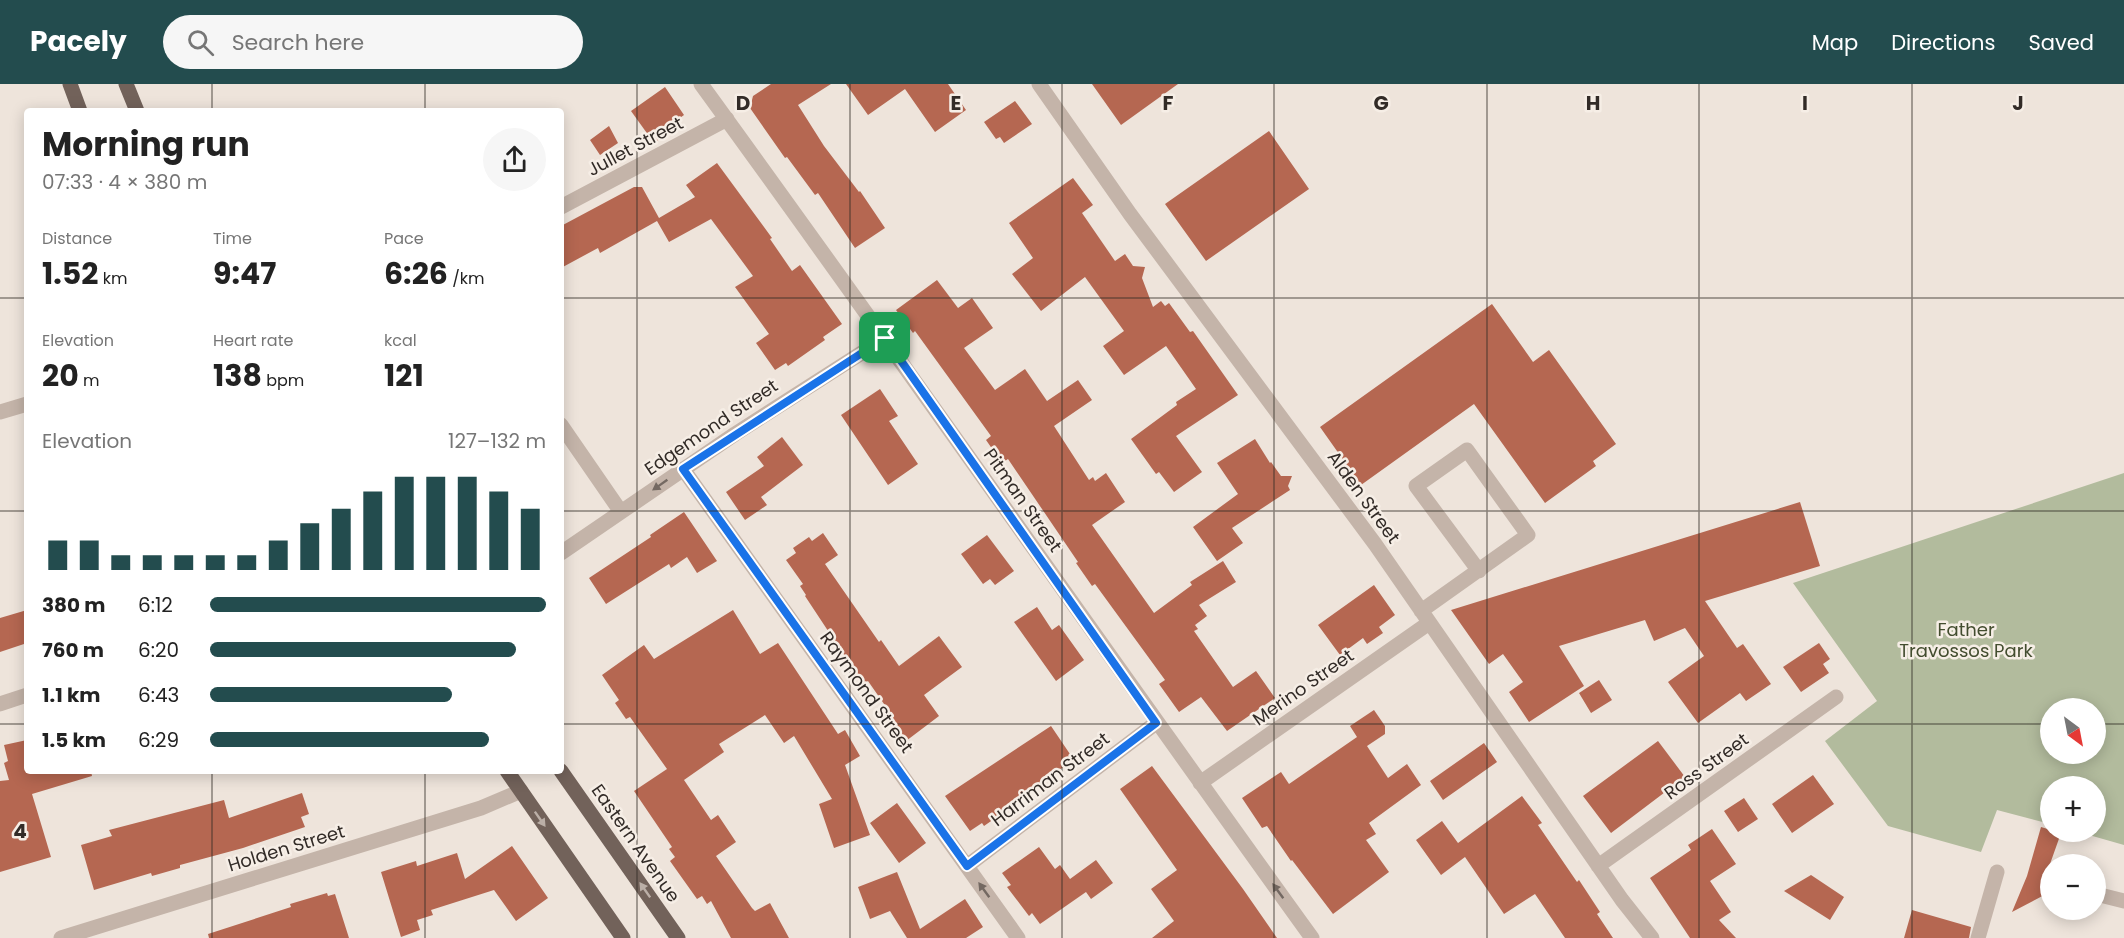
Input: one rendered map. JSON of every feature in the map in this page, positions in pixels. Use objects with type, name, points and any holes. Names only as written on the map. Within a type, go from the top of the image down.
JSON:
[{"type":"main road","points":[[70,84],[79,108]]},
{"type":"main road","points":[[126,84],[136,108]]},
{"type":"main road","points":[[509,774],[623,938]]},
{"type":"main road","name":"Eastern Avenue","points":[[563,774],[678,938]]},
{"type":"street","name":"Pitman Street","points":[[701,84],[885,338],[1156,723],[1312,938]]},
{"type":"street","name":"Alden Street","points":[[1039,84],[1130,214],[1368,535],[1598,866],[1652,938]]},
{"type":"street","name":"Jullet Street","points":[[564,205],[727,119]]},
{"type":"street","name":"Edgemond Street","points":[[564,550],[683,469],[885,338]]},
{"type":"street","points":[[0,412],[24,405]]},
{"type":"street","points":[[564,429],[621,512]]},
{"type":"street","name":"Merino Street","points":[[1200,783],[1425,617],[1479,571],[1528,535],[1467,450],[1416,486],[1479,571]]},
{"type":"street","name":"Raymond Street","points":[[683,469],[1018,938]]},
{"type":"street","points":[[0,704],[24,696]]},
{"type":"street","name":"Ross Street","points":[[1598,866],[1836,697]]},
{"type":"street","name":"Harriman Street","points":[[967,866],[1156,723]]},
{"type":"street","name":"Holden Street","points":[[61,938],[480,808],[521,791]]},
{"type":"street","points":[[1978,938],[1997,872]]},
{"type":"street","points":[[2106,896],[2124,901]]},
{"type":"green space","name":"Father Travossos Park","points":[[2124,473],[2124,845],[2106,840],[2106,776],[2040,776],[2040,821],[1997,810],[1981,852],[1888,826],[1825,741],[1877,701],[1793,583]]},
{"type":"building","points":[[771,84],[831,84],[798,105],[824,146],[860,191],[885,228],[855,248],[818,193],[815,195],[787,157],[785,158],[750,108],[753,96]]},
{"type":"building","points":[[846,84],[948,84],[966,110],[935,132],[905,89],[868,115]]},
{"type":"building","points":[[1092,84],[1178,84],[1121,125]]},
{"type":"building","points":[[665,87],[684,115],[674,122],[677,127],[654,143],[631,111]]},
{"type":"building","points":[[1015,101],[1032,124],[1004,143],[1000,137],[996,139],[984,122]]},
{"type":"building","points":[[609,126],[618,143],[600,155],[590,140]]},
{"type":"building","points":[[1269,131],[1309,189],[1206,261],[1165,204]]},
{"type":"building","points":[[717,163],[772,238],[770,239],[792,271],[800,265],[842,324],[823,337],[825,340],[788,366],[786,363],[775,370],[756,343],[769,334],[735,287],[753,276],[711,219],[669,242],[657,221],[600,253],[598,248],[564,266],[564,224],[634,187],[642,187],[659,218],[695,197],[686,185]]},
{"type":"building","points":[[1073,178],[1093,205],[1082,213],[1115,261],[1125,254],[1133,266],[1145,267],[1142,278],[1153,307],[1161,301],[1165,306],[1169,303],[1190,332],[1193,331],[1238,395],[1176,436],[1202,472],[1174,492],[1159,472],[1156,474],[1131,439],[1177,405],[1176,402],[1196,389],[1166,346],[1124,375],[1103,346],[1124,331],[1085,277],[1041,311],[1012,274],[1033,258],[1009,223]]},
{"type":"building","points":[[937,280],[958,308],[972,298],[993,328],[964,348],[995,390],[1025,369],[1047,401],[1078,380],[1092,400],[1054,426],[1089,480],[1093,477],[1095,481],[1106,473],[1125,502],[1092,525],[1154,613],[1192,585],[1190,582],[1223,561],[1236,582],[1199,605],[1207,616],[1195,625],[1198,629],[1194,631],[1233,687],[1256,671],[1275,698],[1227,731],[1201,697],[1179,712],[1159,684],[1165,680],[1095,584],[1092,586],[1008,459],[1002,463],[986,440],[991,436],[915,331],[913,333],[896,310]]},
{"type":"building","points":[[1492,304],[1533,362],[1549,350],[1616,444],[1593,461],[1596,466],[1545,503],[1474,404],[1361,485],[1320,427]]},
{"type":"building","points":[[880,389],[898,416],[889,421],[918,464],[888,485],[841,415]]},
{"type":"building","points":[[782,437],[803,465],[761,497],[767,505],[745,520],[726,492],[764,466],[757,457]]},
{"type":"building","points":[[1255,439],[1281,476],[1292,476],[1288,486],[1290,490],[1232,528],[1243,543],[1217,561],[1193,527],[1238,494],[1217,463]]},
{"type":"building","points":[[1800,502],[1820,566],[1705,601],[1737,648],[1743,644],[1771,684],[1746,701],[1740,693],[1698,723],[1668,682],[1704,656],[1685,628],[1654,641],[1645,620],[1559,646],[1584,686],[1529,722],[1509,692],[1523,682],[1503,654],[1489,664],[1451,610]]},
{"type":"building","points":[[684,512],[717,561],[697,573],[687,557],[671,568],[669,564],[606,604],[589,578]]},
{"type":"building","points":[[823,533],[838,555],[825,564],[879,642],[881,640],[899,666],[939,636],[962,667],[924,695],[939,716],[906,741],[888,716],[891,714],[868,681],[864,683],[840,649],[805,596],[800,586],[803,584],[786,560],[796,553],[793,548],[809,537],[812,541]]},
{"type":"building","points":[[987,535],[1014,571],[995,585],[990,579],[983,584],[961,554]]},
{"type":"building","points":[[1374,585],[1395,615],[1379,627],[1383,633],[1367,644],[1363,638],[1340,655],[1318,625]]},
{"type":"building","points":[[1037,607],[1052,630],[1059,625],[1084,660],[1056,681],[1014,622]]},
{"type":"building","points":[[733,610],[760,654],[778,643],[838,734],[845,730],[860,756],[845,765],[870,835],[834,848],[819,804],[832,799],[794,736],[784,743],[765,715],[719,744],[724,752],[684,780],[711,820],[718,815],[736,842],[716,856],[755,911],[770,903],[789,938],[731,938],[711,901],[707,904],[702,896],[697,899],[670,861],[675,857],[669,849],[672,847],[634,791],[667,769],[630,717],[626,719],[615,703],[619,700],[602,675],[644,645],[654,659]]},
{"type":"building","points":[[24,611],[24,644],[0,652],[0,618]]},
{"type":"building","points":[[1819,643],[1830,659],[1823,664],[1829,673],[1801,692],[1783,667]]},
{"type":"building","points":[[1599,680],[1612,700],[1591,713],[1579,693]]},
{"type":"building","points":[[1374,710],[1385,726],[1385,734],[1367,746],[1388,778],[1407,764],[1421,785],[1369,823],[1376,834],[1366,840],[1389,872],[1333,914],[1291,861],[1267,826],[1262,828],[1242,798],[1281,772],[1289,784],[1357,737],[1350,726]]},
{"type":"building","points":[[1051,726],[1074,760],[1012,802],[1014,805],[984,826],[982,823],[970,831],[945,796]]},
{"type":"building","points":[[24,741],[24,774],[92,774],[92,776],[32,794],[51,857],[0,872],[0,781],[9,780],[4,763],[8,761],[4,745]]},
{"type":"building","points":[[1658,741],[1685,777],[1611,833],[1583,796]]},
{"type":"building","points":[[1484,743],[1497,762],[1443,800],[1430,781]]},
{"type":"building","points":[[1152,766],[1277,938],[1152,938],[1174,921],[1151,889],[1177,870],[1120,789]]},
{"type":"building","points":[[1813,775],[1834,804],[1792,833],[1772,804]]},
{"type":"building","points":[[302,793],[309,814],[301,817],[305,827],[243,848],[180,865],[180,868],[152,876],[151,873],[94,890],[81,845],[112,836],[109,830],[224,800],[229,818]]},
{"type":"building","points":[[1522,796],[1542,823],[1538,825],[1600,912],[1597,914],[1613,938],[1565,938],[1535,894],[1504,914],[1465,857],[1441,875],[1416,840],[1442,821],[1458,843]]},
{"type":"building","points":[[1744,798],[1758,819],[1738,832],[1724,811]]},
{"type":"building","points":[[897,803],[926,843],[899,863],[870,823]]},
{"type":"building","points":[[1712,829],[1736,864],[1710,881],[1731,912],[1719,920],[1736,938],[1690,938],[1650,878],[1691,850],[1688,845]]},
{"type":"building","points":[[2040,830],[2040,842],[2058,842],[2054,854],[2040,854],[2040,897],[2012,912],[2027,876]]},
{"type":"building","points":[[512,846],[548,898],[516,921],[494,890],[431,910],[433,915],[417,920],[420,930],[401,937],[381,872],[416,861],[417,866],[457,853],[465,879]]},
{"type":"building","points":[[1039,847],[1055,869],[1060,865],[1070,879],[1096,860],[1113,883],[1091,899],[1086,892],[1040,924],[1032,913],[1029,916],[1007,887],[1011,885],[1002,873]]},
{"type":"building","points":[[897,872],[920,929],[965,899],[983,927],[966,938],[907,938],[890,911],[870,919],[858,887]]},
{"type":"building","points":[[1811,875],[1844,897],[1830,920],[1784,891]]},
{"type":"building","points":[[327,893],[328,896],[335,894],[349,938],[209,938],[208,934]]},
{"type":"building","points":[[1912,910],[1971,927],[1969,938],[1904,938]]},
{"type":"route","points":[[885,338],[1156,723],[967,866],[683,469],[885,338]]}]
